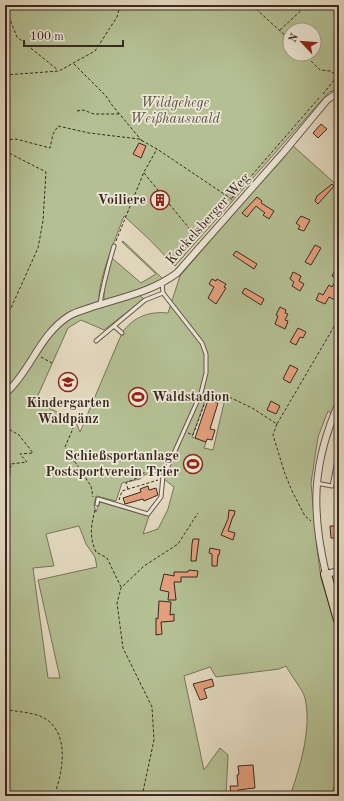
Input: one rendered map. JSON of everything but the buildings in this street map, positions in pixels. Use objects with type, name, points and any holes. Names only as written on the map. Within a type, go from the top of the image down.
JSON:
[{"type":"main road","points":[[326,574],[338,617]]},
{"type":"street","name":"Kockelsberger Weg","points":[[5,392],[7,392],[18,382],[42,343],[54,328],[69,315],[162,283],[182,267],[283,153],[327,100],[339,92]]},
{"type":"street","points":[[339,403],[331,421],[320,456],[316,483],[317,527],[326,574],[339,571]]},
{"type":"lane","points":[[100,304],[102,287],[114,246]]},
{"type":"lane","points":[[97,504],[98,499],[148,514],[161,497],[163,476],[201,393],[206,373],[206,354],[202,343],[193,330],[163,293],[162,283]]},
{"type":"lane","points":[[96,341],[145,300],[163,293]]},
{"type":"lane","points":[[114,326],[122,333]]},
{"type":"lane","points":[[331,421],[339,423]]},
{"type":"lane","points":[[316,483],[332,486],[339,450]]},
{"type":"path","points":[[5,75],[59,71],[95,51],[116,18],[120,5]]},
{"type":"path","points":[[256,9],[280,30],[307,5]]},
{"type":"path","points":[[5,7],[17,38],[59,71]]},
{"type":"path","points":[[5,140],[16,140],[50,148],[53,134],[58,126],[139,139],[157,149],[232,199],[336,79],[335,74],[330,71],[320,70],[312,62]]},
{"type":"path","points":[[73,64],[106,96],[142,141]]},
{"type":"path","points":[[77,111],[84,110],[94,114],[120,114]]},
{"type":"path","points":[[114,246],[144,172],[157,149]]},
{"type":"path","points":[[5,151],[46,172],[43,220],[38,248],[5,318]]},
{"type":"path","points":[[144,172],[193,233]]},
{"type":"path","points":[[317,527],[305,516],[292,491],[273,436],[277,424],[339,318]]},
{"type":"path","points":[[35,354],[52,363]]},
{"type":"path","points":[[224,395],[252,408],[277,424]]},
{"type":"path","points":[[193,435],[207,397],[222,402]]},
{"type":"path","points":[[74,426],[65,447],[91,486],[93,497],[97,504],[91,540],[96,552],[107,558],[121,588]]},
{"type":"path","points":[[5,427],[19,435],[33,453],[20,454],[27,462],[11,464],[5,463]]},
{"type":"path","points":[[5,484],[9,481],[11,464]]},
{"type":"path","points":[[128,489],[126,483],[138,478],[145,472],[146,467]]},
{"type":"path","points":[[120,496],[122,491],[155,481]]},
{"type":"path","points":[[142,796],[154,740],[152,707],[123,648],[116,604],[121,588],[144,566],[178,544],[198,513]]},
{"type":"path","points":[[5,709],[42,716],[53,726],[60,738],[63,754],[54,796]]},
{"type":"green space","name":"Wildgehege Weißhauswald","points":[[5,5],[339,5],[339,89],[329,92],[175,266],[124,216],[103,274],[99,297],[100,306],[138,294],[144,299],[104,330],[81,320],[68,328],[35,402],[75,420],[80,432],[122,333],[126,327],[136,319],[148,314],[168,313],[180,276],[292,145],[339,187],[339,419],[328,411],[318,437],[311,483],[321,578],[339,630],[339,772],[331,796],[290,796],[298,773],[306,735],[307,710],[304,695],[299,686],[286,666],[279,669],[216,677],[210,667],[184,676],[204,770],[220,748],[228,755],[226,796],[5,796]],"holes":[[[222,394],[224,403],[213,450],[204,448],[206,442],[192,437],[207,395]],[[151,469],[174,487],[168,509],[158,529],[143,534],[149,516],[100,502],[96,512],[94,505],[96,496],[116,501],[122,483],[140,479],[146,474],[148,475]],[[79,526],[86,544],[95,557],[97,567],[38,580],[60,678],[48,678],[33,568],[54,566],[46,534]]]},
{"type":"green space","points":[[123,241],[163,279],[138,290],[104,301],[104,288],[112,258],[141,283],[156,274],[122,242]]},
{"type":"place","name":"Voiliere","points":[[160,200]]},
{"type":"place","name":"Kindergarten Waldpänz","points":[[68,382]]},
{"type":"place","name":"Waldstadion","points":[[138,397]]},
{"type":"place","name":"Schießsportanlage Postsportverein Trier","points":[[193,464]]}]
